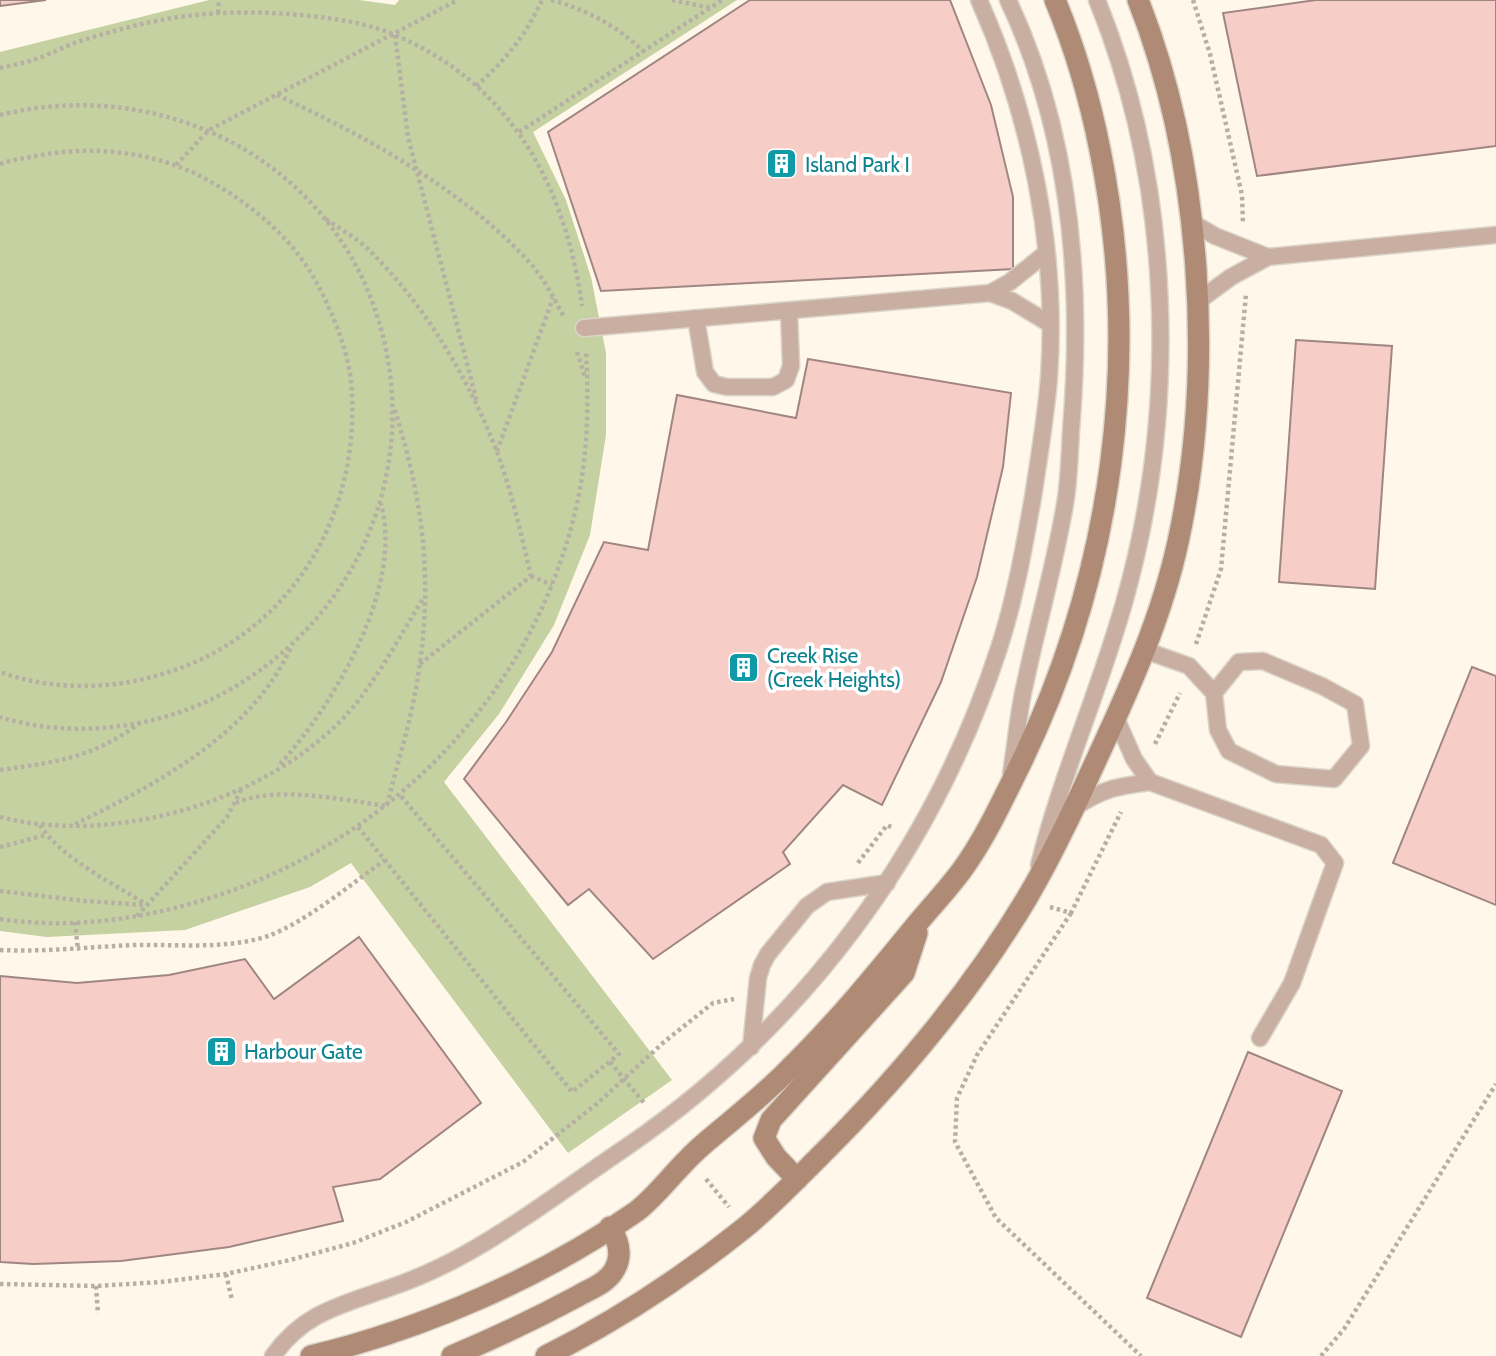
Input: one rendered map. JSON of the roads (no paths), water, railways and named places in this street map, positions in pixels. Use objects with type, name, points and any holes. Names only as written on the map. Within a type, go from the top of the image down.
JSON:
[{"type":"street","points":[[311,1356],[397,1330],[461,1306],[583,1245],[641,1208],[688,1157],[790,1068],[878,972],[963,868],[1009,787],[1049,702],[1066,658],[1098,547],[1108,490],[1119,375],[1117,265],[1108,188],[1077,61],[1055,0]]},
{"type":"street","points":[[547,1356],[633,1307],[746,1227],[860,1116],[944,1016],[1034,885],[1116,718],[1158,613],[1177,544],[1191,474],[1198,402],[1197,302],[1185,180],[1171,107],[1152,35],[1138,0]]},
{"type":"street","points":[[797,1179],[776,1157],[764,1138],[771,1120],[904,973],[922,917]]},
{"type":"street","points":[[452,1356],[549,1312],[605,1281],[617,1265],[619,1255],[616,1236],[610,1227]]},
{"type":"lane","points":[[273,1356],[291,1335],[321,1312],[427,1273],[469,1252],[636,1140],[719,1076],[751,1047],[824,969],[857,927],[915,838],[963,744],[996,657],[1014,594],[1044,423],[1050,324],[1046,253],[1038,190],[1024,129],[979,0]]},
{"type":"lane","points":[[1008,0],[1039,80],[1058,154],[1071,229],[1076,307],[1075,383],[1066,496],[1054,561],[1024,688],[1009,787]]},
{"type":"lane","points":[[1034,885],[1048,827],[1123,606],[1140,544],[1158,417],[1161,353],[1152,220],[1142,154],[1127,89],[1097,0]]},
{"type":"lane","points":[[1191,222],[1268,257]]},
{"type":"lane","points":[[1197,302],[1231,277],[1268,257],[1496,235]]},
{"type":"lane","points":[[577,327],[990,293],[1010,282],[1046,253]]},
{"type":"lane","points":[[990,293],[1012,301],[1050,324]]},
{"type":"lane","points":[[696,318],[705,372],[714,384],[727,387],[774,387],[786,380],[791,366],[789,310]]},
{"type":"lane","points":[[1144,650],[1189,666],[1214,693],[1218,730],[1229,751],[1276,774],[1334,779],[1361,746],[1355,704],[1322,686],[1263,661],[1239,662],[1214,693]]},
{"type":"lane","points":[[1116,718],[1134,759],[1150,782]]},
{"type":"lane","points":[[1074,807],[1100,791],[1150,782],[1321,845],[1335,863],[1292,982],[1260,1038]]},
{"type":"lane","points":[[751,1047],[758,978],[768,954],[807,906],[827,892],[887,883]]},
{"type":"place","name":"Island Park I","points":[[782,164]]},
{"type":"place","name":"Creek Rise (Creek Heights)","points":[[744,667]]},
{"type":"place","name":"Harbour Gate","points":[[221,1051]]}]
